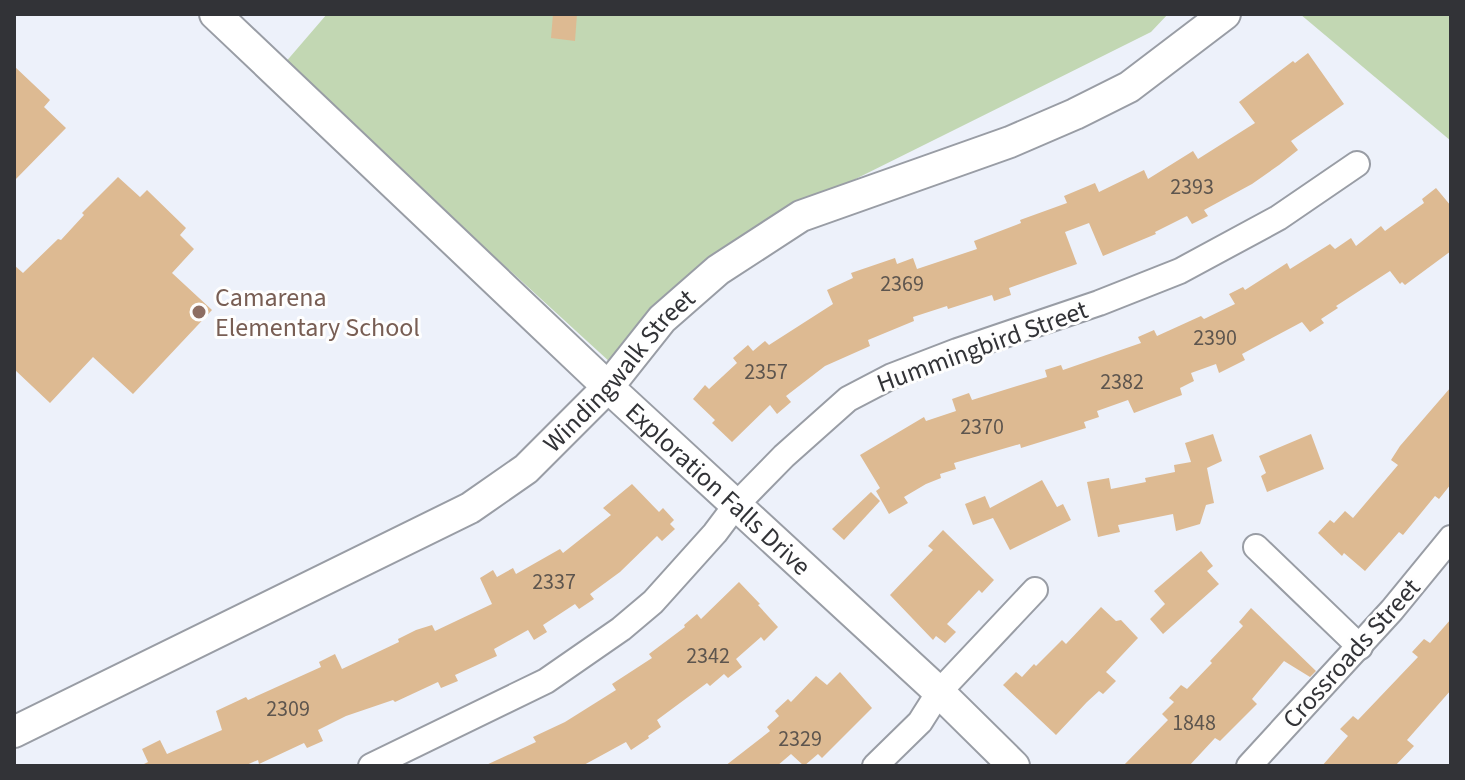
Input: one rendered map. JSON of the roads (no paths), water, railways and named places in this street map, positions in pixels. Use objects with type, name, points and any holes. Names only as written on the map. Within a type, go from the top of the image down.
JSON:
[{"type":"street","name":"Exploration Falls Drive","points":[[215,14],[608,387],[939,692],[1014,766]]},
{"type":"street","name":"Windingwalk Street","points":[[14,732],[470,508],[526,469],[608,387],[662,319],[718,270],[801,216],[1010,142],[1075,114],[1129,87],[1225,14]]},
{"type":"street","name":"Hummingbird Street","points":[[371,766],[546,681],[593,650],[653,602],[736,505],[805,436],[848,399],[892,376],[1180,271],[1278,218],[1357,164]]},
{"type":"street","name":"Crossroads Street","points":[[1249,766],[1360,647],[1451,538]]},
{"type":"street","points":[[1256,547],[1360,647]]},
{"type":"street","points":[[875,766],[920,722],[939,692],[1035,590]]},
{"type":"place","name":"Camarena Elementary School","points":[[199,312]]}]
